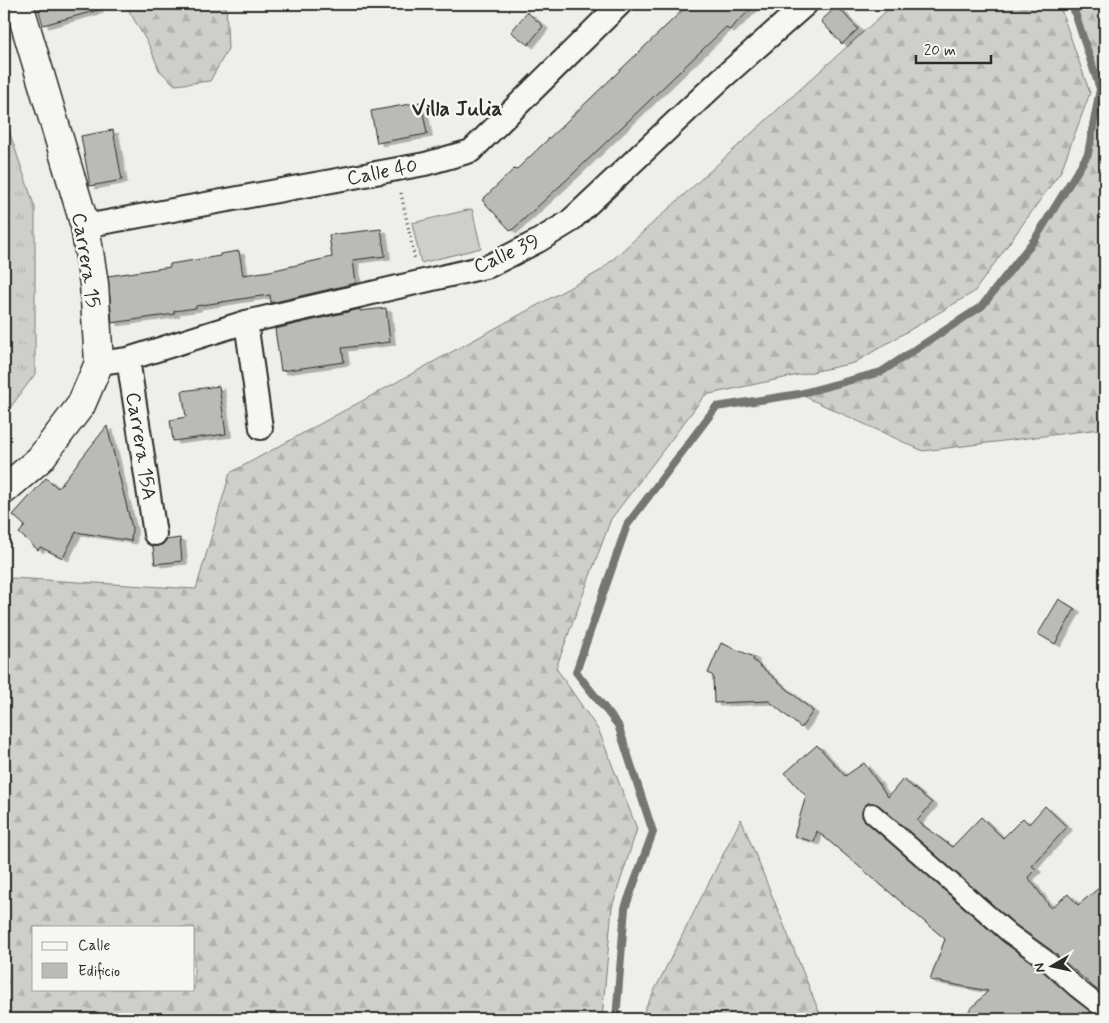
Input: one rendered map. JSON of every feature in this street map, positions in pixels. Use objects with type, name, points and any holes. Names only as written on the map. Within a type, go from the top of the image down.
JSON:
[{"type":"main road","name":"Carrera 15","points":[[4,490],[40,459],[81,405],[99,363],[94,284],[85,226],[19,4]]},
{"type":"street","name":"Calle 40","points":[[85,226],[425,164],[471,151],[620,4]]},
{"type":"street","name":"Calle 39","points":[[99,363],[128,359],[246,322],[489,266],[538,241],[569,222],[721,79],[806,4]]},
{"type":"street","points":[[246,322],[261,428]]},
{"type":"street","name":"Carrera 15A","points":[[128,359],[155,534]]},
{"type":"street","points":[[872,813],[1009,933],[1045,959],[1105,1010]]},
{"type":"path","points":[[396,169],[420,283]]},
{"type":"green space","points":[[125,4],[226,4],[228,49],[210,81],[175,85],[159,70],[150,47]]},
{"type":"green space","points":[[894,4],[1059,4],[1090,93],[1061,171],[974,292],[854,363],[705,395],[611,519],[556,668],[599,731],[637,829],[612,907],[602,1019],[4,1019],[4,585],[12,578],[196,589],[230,473],[600,271]]},
{"type":"green space","points":[[1072,4],[1105,4],[1105,434],[1100,429],[923,451],[799,394],[881,372],[982,306],[1035,239],[1088,154],[1100,89]]},
{"type":"green space","points":[[4,116],[35,208],[35,374],[4,416]]},
{"type":"green space","points":[[472,209],[481,248],[421,263],[412,223]]},
{"type":"green space","points":[[741,819],[822,1019],[640,1019]]},
{"type":"building","points":[[37,4],[97,4],[98,10],[43,25]]},
{"type":"building","points":[[689,4],[756,4],[729,30],[726,27],[511,231],[482,200],[514,169],[516,170]]},
{"type":"building","points":[[837,6],[858,29],[842,44],[821,21]]},
{"type":"building","points":[[527,12],[543,26],[528,45],[511,32]]},
{"type":"building","points":[[421,102],[427,134],[377,143],[371,111]]},
{"type":"building","points":[[113,130],[122,180],[90,186],[81,136]]},
{"type":"building","points":[[381,229],[385,256],[353,260],[356,283],[271,303],[270,295],[254,297],[196,306],[196,308],[174,311],[174,314],[112,323],[108,276],[170,267],[170,264],[239,251],[243,275],[270,271],[332,257],[329,235]]},
{"type":"building","points":[[386,308],[390,342],[342,348],[344,362],[281,371],[275,329],[360,309],[360,311]]},
{"type":"building","points":[[219,386],[226,434],[173,441],[170,420],[186,417],[182,391]]},
{"type":"building","points":[[107,426],[132,528],[131,541],[76,532],[63,558],[40,547],[38,550],[19,533],[25,526],[13,515],[46,478],[58,488]]},
{"type":"building","points":[[180,538],[182,561],[155,564],[153,547],[163,544],[166,540]]},
{"type":"building","points":[[1059,599],[1075,609],[1055,644],[1038,634]]},
{"type":"building","points":[[721,643],[754,657],[753,660],[813,711],[801,728],[769,701],[714,703],[713,676],[708,673]]},
{"type":"building","points":[[817,745],[845,776],[864,763],[888,797],[903,779],[932,803],[917,821],[952,847],[981,817],[1003,838],[1023,818],[1029,824],[1045,806],[1067,827],[1032,866],[1036,869],[1028,877],[1051,908],[1068,894],[1078,905],[1105,883],[1105,997],[1051,950],[1016,925],[879,805],[868,803],[862,811],[862,817],[865,821],[1002,941],[1038,967],[1070,996],[1100,1019],[961,1019],[988,991],[930,980],[945,939],[817,831],[814,842],[794,836],[806,796],[785,773]]},
{"type":"waterway","points":[[616,1019],[625,908],[653,832],[618,725],[576,672],[627,525],[716,407],[799,394],[881,372],[982,306],[1035,239],[1088,154],[1100,89],[1072,4]]},
{"type":"district","name":"Villa Julia","points":[[457,108]]}]
